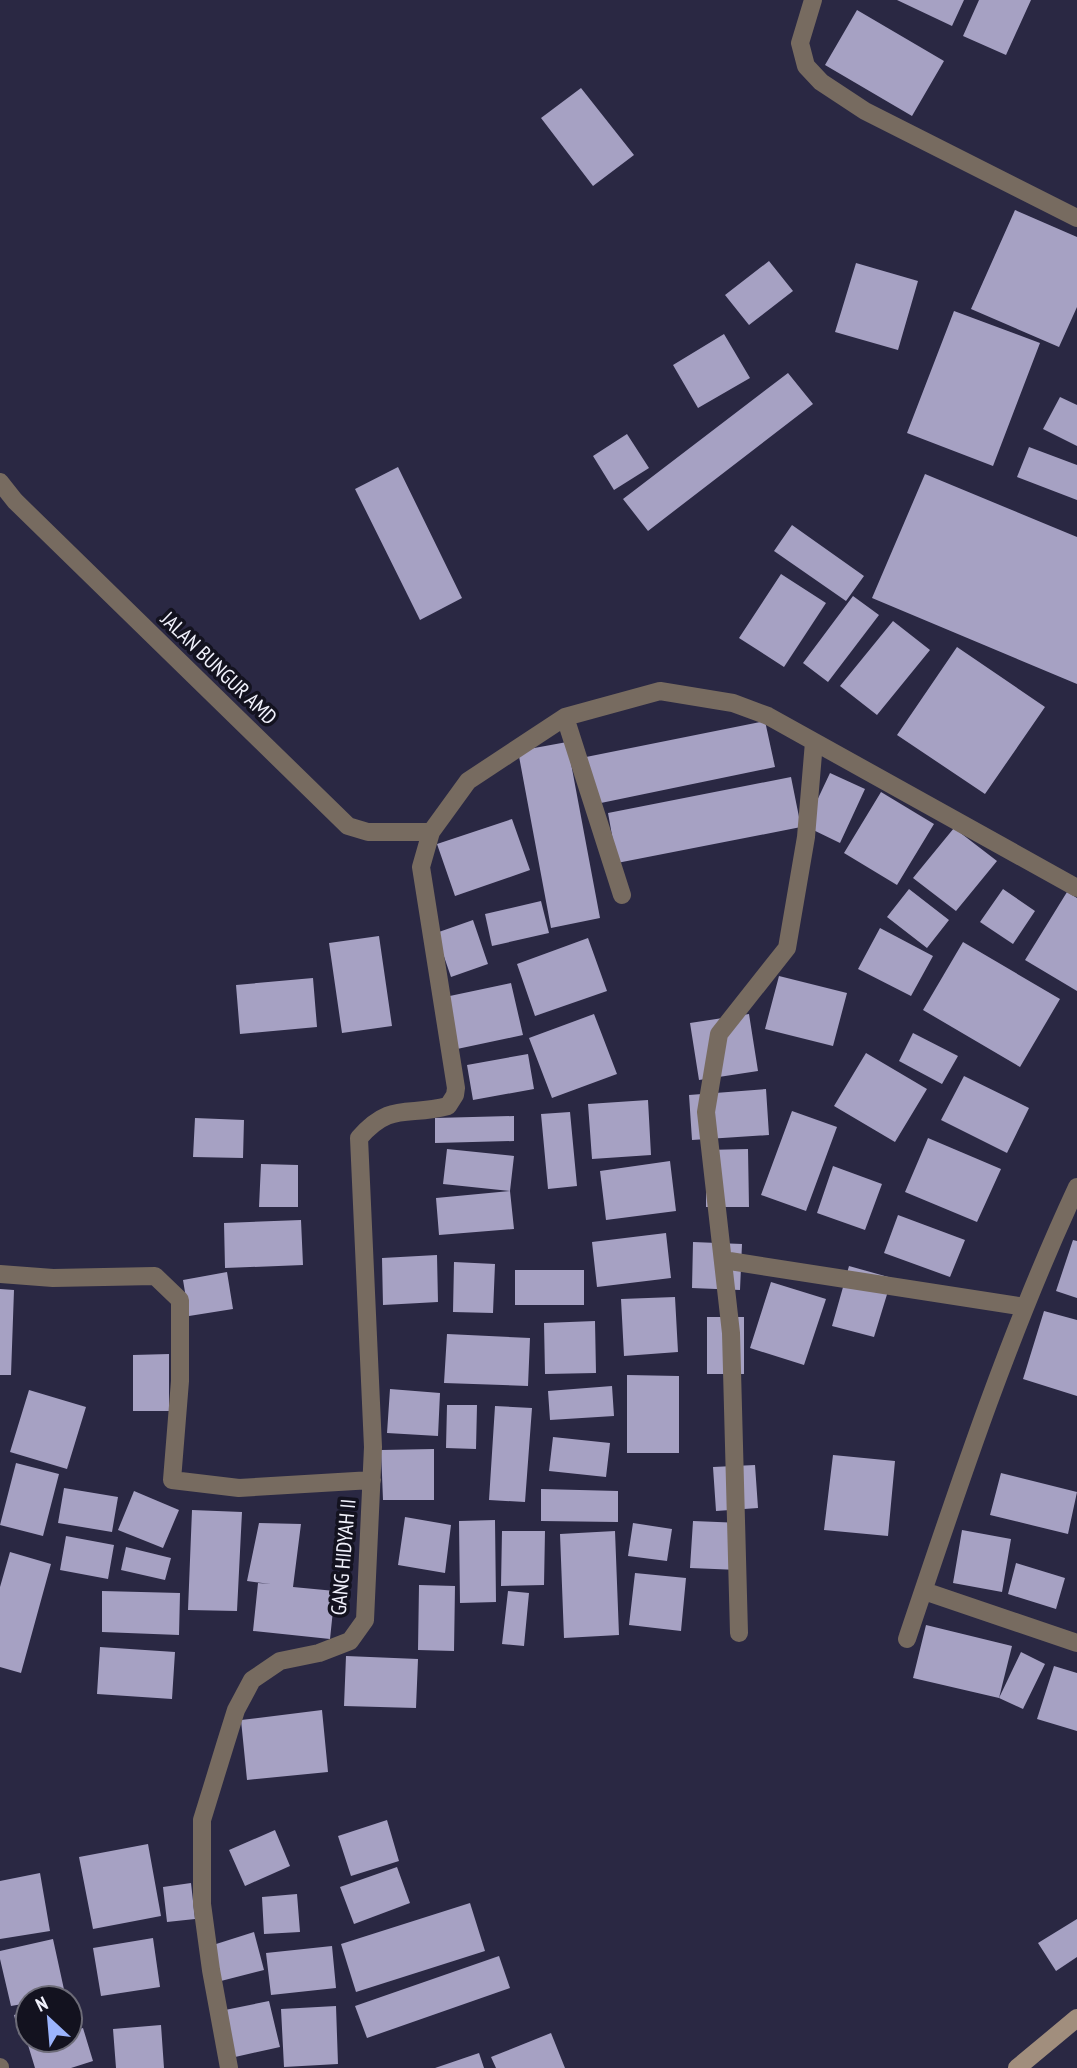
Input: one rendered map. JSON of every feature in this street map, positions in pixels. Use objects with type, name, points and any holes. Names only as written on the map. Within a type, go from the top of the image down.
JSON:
[{"type":"street","points":[[813,0],[800,43],[806,66],[821,82],[865,111],[1077,218]]},
{"type":"street","name":"JALAN BUNGUR AMD","points":[[0,482],[15,501],[348,826],[368,832],[431,832]]},
{"type":"street","points":[[431,832],[468,781],[565,717],[660,691],[733,704],[768,716],[1077,888]]},
{"type":"street","points":[[565,717],[622,895]]},
{"type":"street","points":[[739,1633],[731,1333],[706,1112],[719,1034],[787,948],[806,837],[814,742]]},
{"type":"street","name":"GANG HIDYAH II","points":[[229,2068],[202,1904],[202,1820],[236,1710],[252,1681],[281,1661],[319,1653],[350,1641],[365,1620],[373,1434],[359,1138],[372,1123],[385,1116],[448,1106],[456,1088],[421,867],[431,832]]},
{"type":"street","points":[[908,1639],[993,1388],[1048,1250],[1077,1187]]},
{"type":"street","points":[[723,1260],[1025,1307]]},
{"type":"street","points":[[0,1274],[53,1278],[155,1276],[180,1300],[180,1381],[172,1480],[239,1488],[372,1480]]},
{"type":"street","points":[[924,1591],[1077,1643]]},
{"type":"street","points":[[1017,2068],[1077,2018]]},
{"type":"building","points":[[897,0],[964,0],[952,26]]},
{"type":"building","points":[[979,0],[1031,0],[1006,55],[963,36]]},
{"type":"building","points":[[857,10],[944,61],[912,116],[825,65]]},
{"type":"building","points":[[581,88],[634,155],[593,186],[541,118]]},
{"type":"building","points":[[1015,210],[1077,237],[1077,307],[1059,347],[971,309]]},
{"type":"building","points":[[769,261],[793,291],[749,325],[725,295]]},
{"type":"building","points":[[856,263],[918,281],[898,350],[835,332]]},
{"type":"building","points":[[954,311],[1040,343],[993,466],[907,433]]},
{"type":"building","points":[[724,334],[750,378],[698,408],[673,365]]},
{"type":"building","points":[[788,373],[813,404],[648,531],[623,499]]},
{"type":"building","points":[[1060,397],[1077,405],[1077,446],[1043,429]]},
{"type":"building","points":[[627,434],[649,468],[614,490],[593,456]]},
{"type":"building","points":[[1029,447],[1077,465],[1077,500],[1017,477]]},
{"type":"building","points":[[398,467],[462,598],[420,620],[355,489]]},
{"type":"building","points":[[925,474],[1077,537],[1077,684],[872,598]]},
{"type":"building","points":[[792,525],[864,576],[846,601],[774,551]]},
{"type":"building","points":[[781,574],[826,603],[784,667],[739,638]]},
{"type":"building","points":[[853,596],[879,615],[828,682],[803,663]]},
{"type":"building","points":[[893,621],[930,650],[877,715],[840,686]]},
{"type":"building","points":[[957,647],[1045,707],[985,794],[897,735]]},
{"type":"building","points":[[765,721],[775,767],[596,804],[586,757]]},
{"type":"building","points":[[567,742],[600,918],[551,928],[518,751]]},
{"type":"building","points":[[830,773],[865,789],[840,843],[805,826]]},
{"type":"building","points":[[791,777],[801,827],[617,863],[608,813]]},
{"type":"building","points":[[881,792],[934,824],[897,885],[844,853]]},
{"type":"building","points":[[512,819],[530,870],[455,896],[437,844]]},
{"type":"building","points":[[954,828],[997,861],[956,911],[913,878]]},
{"type":"building","points":[[909,889],[949,920],[927,948],[887,917]]},
{"type":"building","points":[[1003,889],[1035,911],[1013,944],[980,922]]},
{"type":"building","points":[[1067,892],[1077,898],[1077,991],[1025,960]]},
{"type":"building","points":[[541,901],[549,933],[492,946],[485,914]]},
{"type":"building","points":[[473,920],[488,964],[451,977],[436,933]]},
{"type":"building","points":[[880,928],[933,956],[911,996],[858,969]]},
{"type":"building","points":[[379,936],[392,1026],[342,1033],[329,943]]},
{"type":"building","points":[[588,938],[607,991],[535,1016],[517,964]]},
{"type":"building","points":[[963,942],[1060,999],[1020,1067],[923,1010]]},
{"type":"building","points":[[779,976],[847,993],[833,1046],[765,1029]]},
{"type":"building","points":[[313,978],[317,1027],[240,1034],[236,985]]},
{"type":"building","points":[[511,983],[523,1035],[457,1049],[445,997]]},
{"type":"building","points":[[594,1014],[617,1074],[552,1098],[529,1038]]},
{"type":"building","points":[[749,1014],[758,1071],[699,1080],[690,1023]]},
{"type":"building","points":[[913,1033],[958,1056],[942,1084],[899,1061]]},
{"type":"building","points":[[866,1053],[927,1089],[895,1142],[834,1106]]},
{"type":"building","points":[[528,1054],[534,1089],[473,1100],[467,1065]]},
{"type":"building","points":[[964,1076],[1029,1108],[1007,1153],[941,1120]]},
{"type":"building","points":[[766,1089],[769,1135],[692,1140],[689,1095]]},
{"type":"building","points":[[648,1100],[651,1155],[592,1159],[588,1104]]},
{"type":"building","points":[[792,1111],[837,1127],[806,1211],[761,1195]]},
{"type":"building","points":[[570,1112],[577,1186],[548,1189],[541,1114]]},
{"type":"building","points":[[514,1116],[514,1141],[435,1143],[435,1118]]},
{"type":"building","points":[[195,1118],[244,1120],[243,1158],[193,1157]]},
{"type":"building","points":[[928,1138],[1001,1169],[977,1222],[905,1192]]},
{"type":"building","points":[[447,1149],[514,1156],[510,1191],[443,1184]]},
{"type":"building","points":[[748,1149],[749,1207],[706,1207],[706,1150]]},
{"type":"building","points":[[670,1161],[676,1211],[606,1220],[600,1171]]},
{"type":"building","points":[[261,1164],[298,1165],[298,1207],[259,1207]]},
{"type":"building","points":[[833,1166],[882,1184],[865,1230],[817,1213]]},
{"type":"building","points":[[510,1191],[514,1229],[439,1235],[436,1198]]},
{"type":"building","points":[[898,1215],[965,1240],[950,1277],[884,1253]]},
{"type":"building","points":[[301,1220],[303,1265],[225,1268],[224,1223]]},
{"type":"building","points":[[666,1233],[671,1278],[597,1287],[592,1242]]},
{"type":"building","points":[[1073,1240],[1077,1241],[1077,1298],[1056,1291]]},
{"type":"building","points":[[693,1242],[742,1244],[740,1290],[692,1288]]},
{"type":"building","points":[[437,1255],[438,1302],[383,1305],[382,1258]]},
{"type":"building","points":[[454,1262],[495,1264],[493,1313],[453,1312]]},
{"type":"building","points":[[849,1266],[892,1278],[874,1337],[832,1326]]},
{"type":"building","points":[[515,1270],[584,1270],[584,1305],[515,1305]]},
{"type":"building","points":[[227,1272],[233,1309],[189,1316],[183,1280]]},
{"type":"building","points":[[771,1282],[826,1299],[804,1365],[750,1348]]},
{"type":"building","points":[[0,1289],[14,1290],[11,1375],[0,1375]]},
{"type":"building","points":[[675,1297],[678,1352],[624,1356],[621,1299]]},
{"type":"building","points":[[1044,1311],[1077,1320],[1077,1396],[1023,1379]]},
{"type":"building","points":[[707,1317],[744,1317],[744,1374],[707,1374]]},
{"type":"building","points":[[595,1321],[596,1373],[545,1374],[544,1323]]},
{"type":"building","points":[[447,1334],[530,1338],[528,1386],[444,1383]]},
{"type":"building","points":[[169,1354],[169,1411],[133,1411],[133,1355]]},
{"type":"building","points":[[627,1375],[679,1376],[679,1453],[627,1453]]},
{"type":"building","points":[[612,1386],[614,1416],[550,1420],[548,1391]]},
{"type":"building","points":[[390,1389],[440,1393],[438,1436],[387,1433]]},
{"type":"building","points":[[29,1390],[86,1407],[67,1469],[10,1452]]},
{"type":"building","points":[[447,1405],[477,1405],[476,1449],[446,1448]]},
{"type":"building","points":[[495,1406],[532,1408],[525,1502],[489,1500]]},
{"type":"building","points":[[553,1437],[610,1443],[606,1477],[549,1471]]},
{"type":"building","points":[[434,1449],[434,1500],[383,1500],[381,1450]]},
{"type":"building","points":[[833,1455],[895,1461],[888,1536],[824,1530]]},
{"type":"building","points":[[16,1463],[59,1474],[43,1536],[0,1525]]},
{"type":"building","points":[[755,1465],[758,1508],[716,1511],[713,1467]]},
{"type":"building","points":[[1001,1473],[1077,1492],[1068,1534],[990,1515]]},
{"type":"building","points":[[64,1488],[118,1497],[112,1532],[58,1523]]},
{"type":"building","points":[[541,1489],[618,1491],[618,1522],[541,1521]]},
{"type":"building","points":[[134,1491],[179,1510],[163,1548],[118,1530]]},
{"type":"building","points":[[192,1510],[242,1512],[237,1611],[188,1610]]},
{"type":"building","points":[[405,1517],[451,1525],[445,1573],[398,1565]]},
{"type":"building","points":[[495,1520],[496,1602],[460,1603],[459,1521]]},
{"type":"building","points":[[693,1521],[742,1523],[739,1570],[690,1568]]},
{"type":"building","points":[[259,1523],[301,1524],[293,1587],[335,1591],[330,1639],[253,1631],[258,1583],[271,1584],[247,1581]]},
{"type":"building","points":[[633,1523],[672,1529],[667,1561],[628,1556]]},
{"type":"building","points":[[962,1530],[1011,1539],[1002,1592],[953,1583]]},
{"type":"building","points":[[502,1531],[545,1531],[544,1585],[501,1586]]},
{"type":"building","points":[[615,1531],[619,1635],[564,1638],[560,1534]]},
{"type":"building","points":[[66,1536],[114,1545],[108,1579],[60,1570]]},
{"type":"building","points":[[126,1547],[171,1558],[165,1580],[121,1570]]},
{"type":"building","points":[[10,1552],[51,1564],[21,1673],[0,1667],[0,1587]]},
{"type":"building","points":[[1016,1563],[1065,1578],[1056,1609],[1008,1594]]},
{"type":"building","points":[[635,1573],[686,1578],[681,1631],[629,1625]]},
{"type":"building","points":[[419,1585],[455,1586],[454,1651],[418,1650]]},
{"type":"building","points":[[102,1591],[180,1593],[179,1635],[102,1632]]},
{"type":"building","points":[[508,1591],[529,1593],[524,1646],[502,1644]]},
{"type":"building","points":[[926,1625],[1012,1646],[999,1698],[913,1678]]},
{"type":"building","points":[[100,1647],[175,1652],[172,1699],[97,1694]]},
{"type":"building","points":[[1021,1652],[1045,1664],[1023,1709],[999,1698]]},
{"type":"building","points":[[346,1656],[418,1659],[416,1708],[344,1706]]},
{"type":"building","points":[[1054,1666],[1077,1673],[1077,1731],[1037,1719]]},
{"type":"building","points":[[322,1710],[328,1772],[247,1780],[241,1720]]},
{"type":"building","points":[[387,1820],[399,1861],[351,1876],[338,1836]]},
{"type":"building","points":[[275,1830],[290,1866],[245,1886],[229,1850]]},
{"type":"building","points":[[148,1844],[161,1916],[93,1929],[79,1857]]},
{"type":"building","points":[[397,1867],[410,1903],[354,1924],[340,1887]]},
{"type":"building","points":[[40,1873],[50,1931],[0,1939],[0,1881]]},
{"type":"building","points":[[191,1883],[195,1919],[167,1922],[163,1887]]},
{"type":"building","points":[[297,1894],[300,1932],[264,1934],[262,1897]]},
{"type":"building","points":[[470,1903],[485,1951],[356,1992],[341,1944]]},
{"type":"building","points":[[1077,1919],[1077,1957],[1056,1971],[1038,1943]]},
{"type":"building","points":[[254,1932],[264,1970],[217,1982],[213,1945]]},
{"type":"building","points":[[153,1938],[160,1987],[101,1996],[93,1948]]},
{"type":"building","points":[[53,1939],[63,1984],[14,1984],[14,2005],[11,2006],[0,1951]]},
{"type":"building","points":[[332,1946],[336,1988],[271,1995],[266,1953]]},
{"type":"building","points":[[499,1956],[510,1988],[367,2038],[355,2006]]},
{"type":"building","points":[[269,2001],[280,2047],[235,2057],[225,2010]]},
{"type":"building","points":[[336,2006],[338,2064],[284,2067],[281,2009]]},
{"type":"building","points":[[161,2025],[164,2068],[116,2068],[113,2029]]},
{"type":"building","points":[[84,2031],[93,2061],[71,2068],[35,2068],[31,2054],[84,2054]]},
{"type":"building","points":[[551,2033],[565,2068],[496,2068],[491,2057]]},
{"type":"building","points":[[479,2053],[484,2068],[435,2068]]}]
